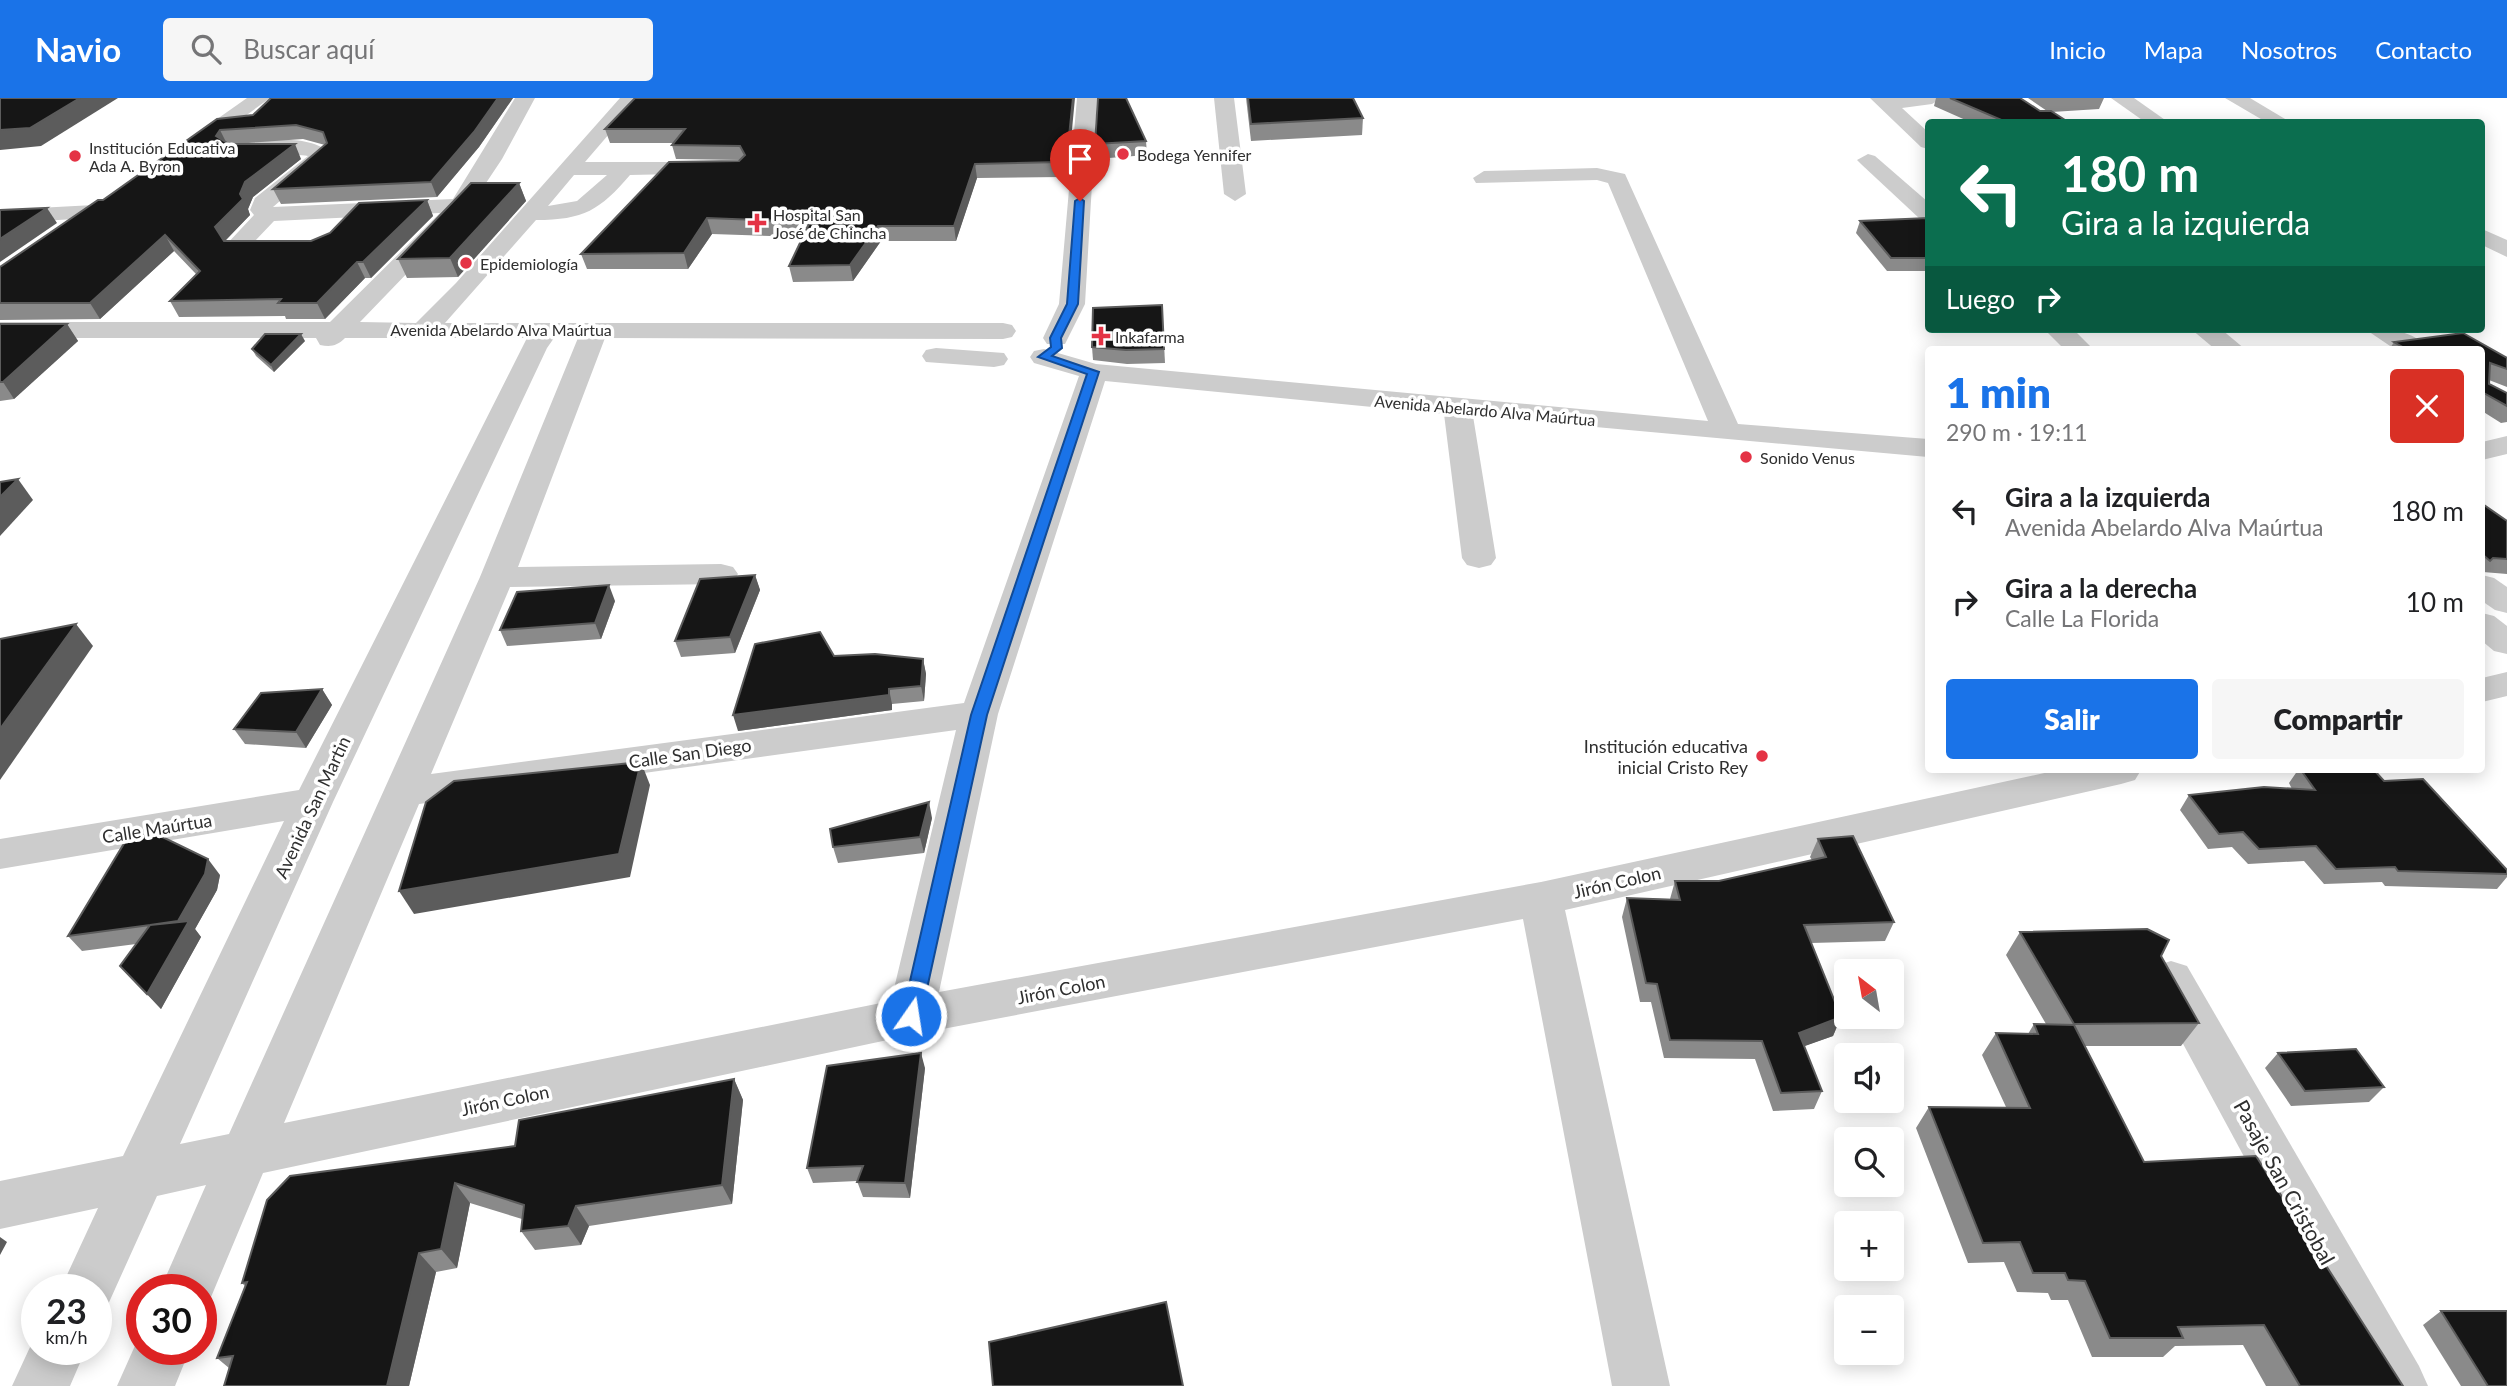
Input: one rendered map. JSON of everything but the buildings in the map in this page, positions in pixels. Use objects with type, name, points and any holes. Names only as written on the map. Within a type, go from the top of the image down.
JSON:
[{"type":"street","points":[[175,157],[260,98]]},
{"type":"street","points":[[320,347],[341,329],[460,205],[491,159],[525,98]]},
{"type":"street","points":[[424,329],[465,288],[630,98]]},
{"type":"street","points":[[994,359],[984,350],[984,345],[1032,337],[1072,304],[1087,98]]},
{"type":"street","points":[[1224,98],[1235,194]]},
{"type":"street","points":[[1883,101],[1932,98]]},
{"type":"street","points":[[2121,98],[2153,119]]},
{"type":"street","points":[[2235,98],[2274,119]]},
{"type":"street","points":[[1883,101],[1925,140]]},
{"type":"street","points":[[236,150],[303,148],[320,152],[321,156],[263,202],[261,210],[268,214],[460,205]]},
{"type":"street","points":[[1868,160],[1925,211]]},
{"type":"street","points":[[531,213],[559,213],[587,208],[625,168]]},
{"type":"street","points":[[569,169],[735,168]]},
{"type":"street","points":[[1484,178],[1597,174],[1612,176],[1621,183],[1727,432]]},
{"type":"street","points":[[63,233],[117,196]]},
{"type":"street","points":[[335,234],[357,211]]},
{"type":"street","points":[[0,217],[94,212]]},
{"type":"street","points":[[268,214],[238,243],[240,249],[310,249]]},
{"type":"street","points":[[2485,238],[2507,250]]},
{"type":"street","name":"Avenida Abelardo Alva Maúrtua","points":[[2,345],[341,329],[424,329],[541,338]]},
{"type":"street","points":[[2062,333],[2076,346]]},
{"type":"street","points":[[2210,333],[2227,346]]},
{"type":"street","points":[[2385,333],[2408,346]]},
{"type":"street","points":[[194,1274],[401,792],[497,577],[592,337]]},
{"type":"street","name":"Avenida Abelardo Alva Maúrtua","points":[[2,345],[320,347],[592,337],[824,341],[1032,337],[1094,372],[1727,432],[1925,447]]},
{"type":"street","name":"Avenida Abelardo Alva Maúrtua","points":[[824,341],[1024,362],[1032,337]]},
{"type":"street","name":"Avenida San Martin","points":[[95,1274],[313,802],[541,338]]},
{"type":"street","points":[[911,1016],[979,715],[1094,372]]},
{"type":"street","points":[[1457,407],[1479,558]]},
{"type":"street","points":[[2485,450],[2507,446]]},
{"type":"street","points":[[497,577],[721,574]]},
{"type":"street","points":[[2485,587],[2507,603]]},
{"type":"street","points":[[2485,626],[2507,643]]},
{"type":"street","points":[[2485,689],[2507,684]]},
{"type":"street","name":"Calle San Diego","points":[[401,792],[979,715]]},
{"type":"street","name":"Jirón Colon","points":[[0,1205],[911,1016],[1541,899],[2108,773]]},
{"type":"street","name":"Calle Maúrtua","points":[[0,854],[313,802]]},
{"type":"street","points":[[1541,899],[1641,1386]]},
{"type":"street","name":"Pasaje San Cristobal","points":[[2170,978],[2399,1386]]},
{"type":"street","points":[[41,1386],[51,1365]]},
{"type":"street","points":[[146,1386],[155,1365]]},
{"type":"place","name":"Bodega Yennifer","points":[[1123,154]]},
{"type":"place","name":"Institución Educativa Ada A. Byron","points":[[75,156]]},
{"type":"place","name":"Hospital San José de Chincha","points":[[757,223]]},
{"type":"place","name":"Epidemiología","points":[[466,263]]},
{"type":"place","name":"Inkafarma","points":[[1101,336]]},
{"type":"place","name":"Sonido Venus","points":[[1746,457]]},
{"type":"place","name":"Institución educativa inicial Cristo Rey","points":[[1762,756]]},
{"type":"route","points":[[911,1016],[979,715],[1094,372],[1044,357],[1056,348],[1056,338],[1072,304],[1080,201]]}]
